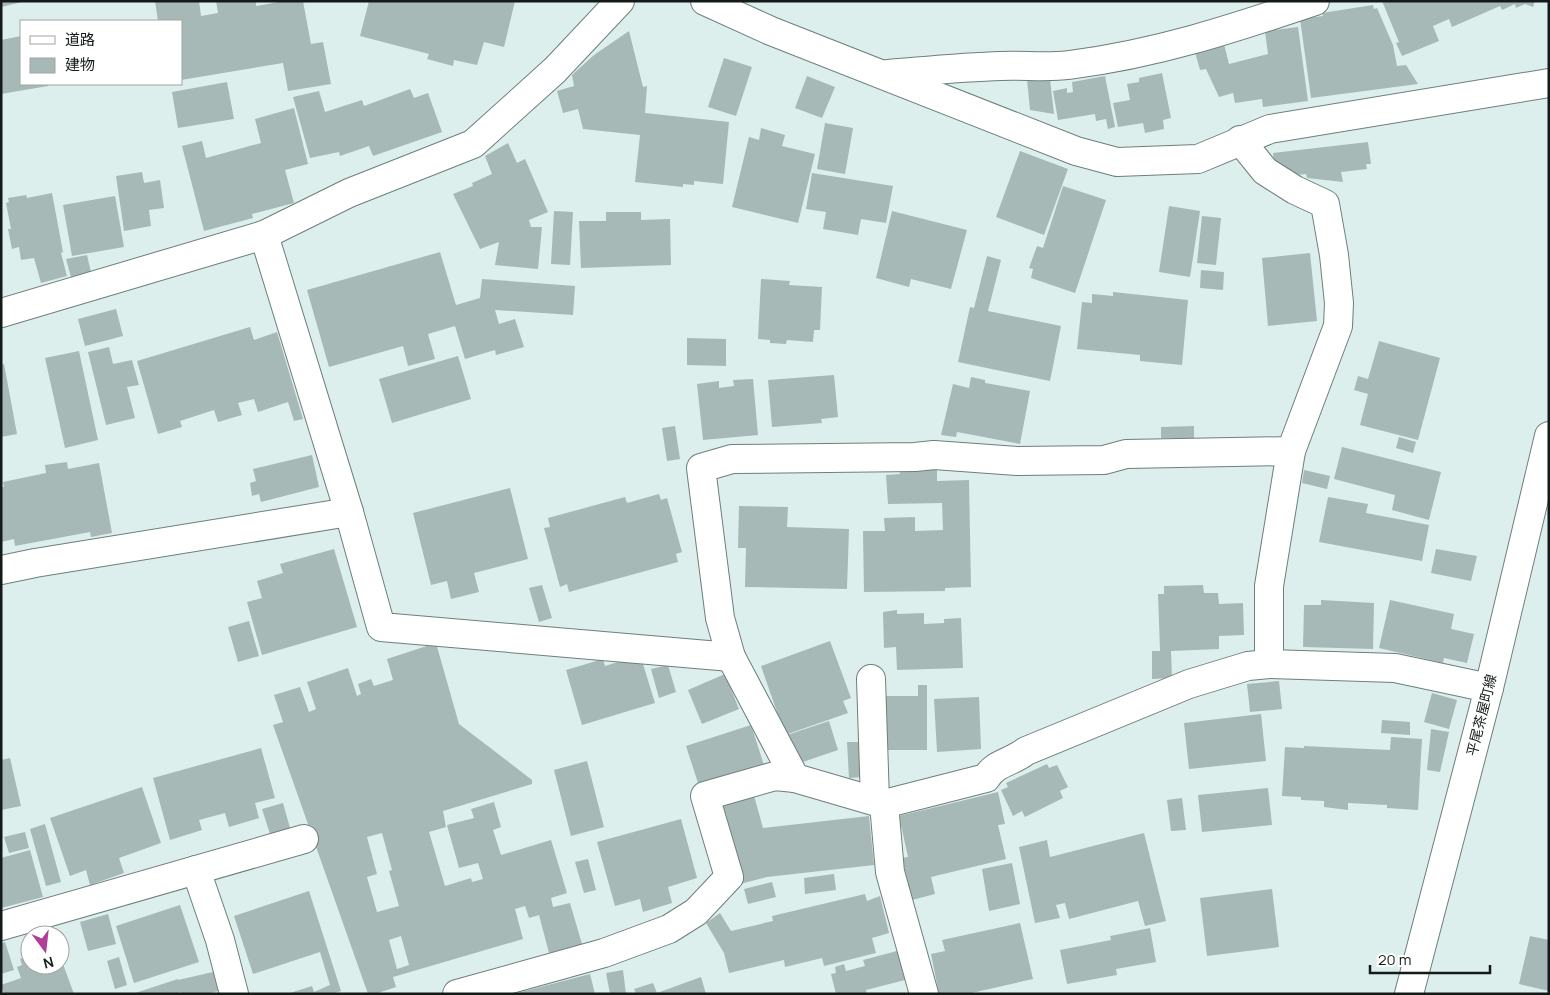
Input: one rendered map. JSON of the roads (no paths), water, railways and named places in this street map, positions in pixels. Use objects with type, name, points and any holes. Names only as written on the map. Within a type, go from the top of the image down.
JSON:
[{"type":"street","points":[[1,313],[264,235],[349,194],[473,144],[555,70],[620,1]]},
{"type":"street","points":[[705,1],[771,31],[1076,151],[1117,162],[1198,159],[1270,129],[1549,83]]},
{"type":"street","points":[[881,74],[999,66],[1066,65],[1104,60],[1147,52],[1212,35],[1315,1]]},
{"type":"street","points":[[1240,140],[1265,171],[1295,190],[1325,204],[1334,255],[1339,303],[1338,326],[1290,451],[1269,586],[1269,664]]},
{"type":"street","points":[[264,235],[349,512],[381,627],[731,658]]},
{"type":"street","name":"平尾茶屋町線","points":[[1409,994],[1488,688],[1549,436]]},
{"type":"street","points":[[795,778],[731,658],[720,618],[701,468],[732,459],[914,457],[934,455],[1017,462],[1104,460],[1126,454],[1290,451]]},
{"type":"street","points":[[1,570],[349,512]]},
{"type":"street","points":[[457,994],[604,953],[669,929],[696,912],[729,877],[705,796],[775,776],[795,778],[879,802],[986,778],[992,768],[1018,757],[1026,751],[1189,684],[1248,666],[1269,664],[1395,668],[1488,688]]},
{"type":"street","points":[[870,679],[879,802],[890,872],[924,994]]},
{"type":"street","points":[[1,926],[304,839]]},
{"type":"street","points":[[196,870],[220,940],[234,994]]}]
